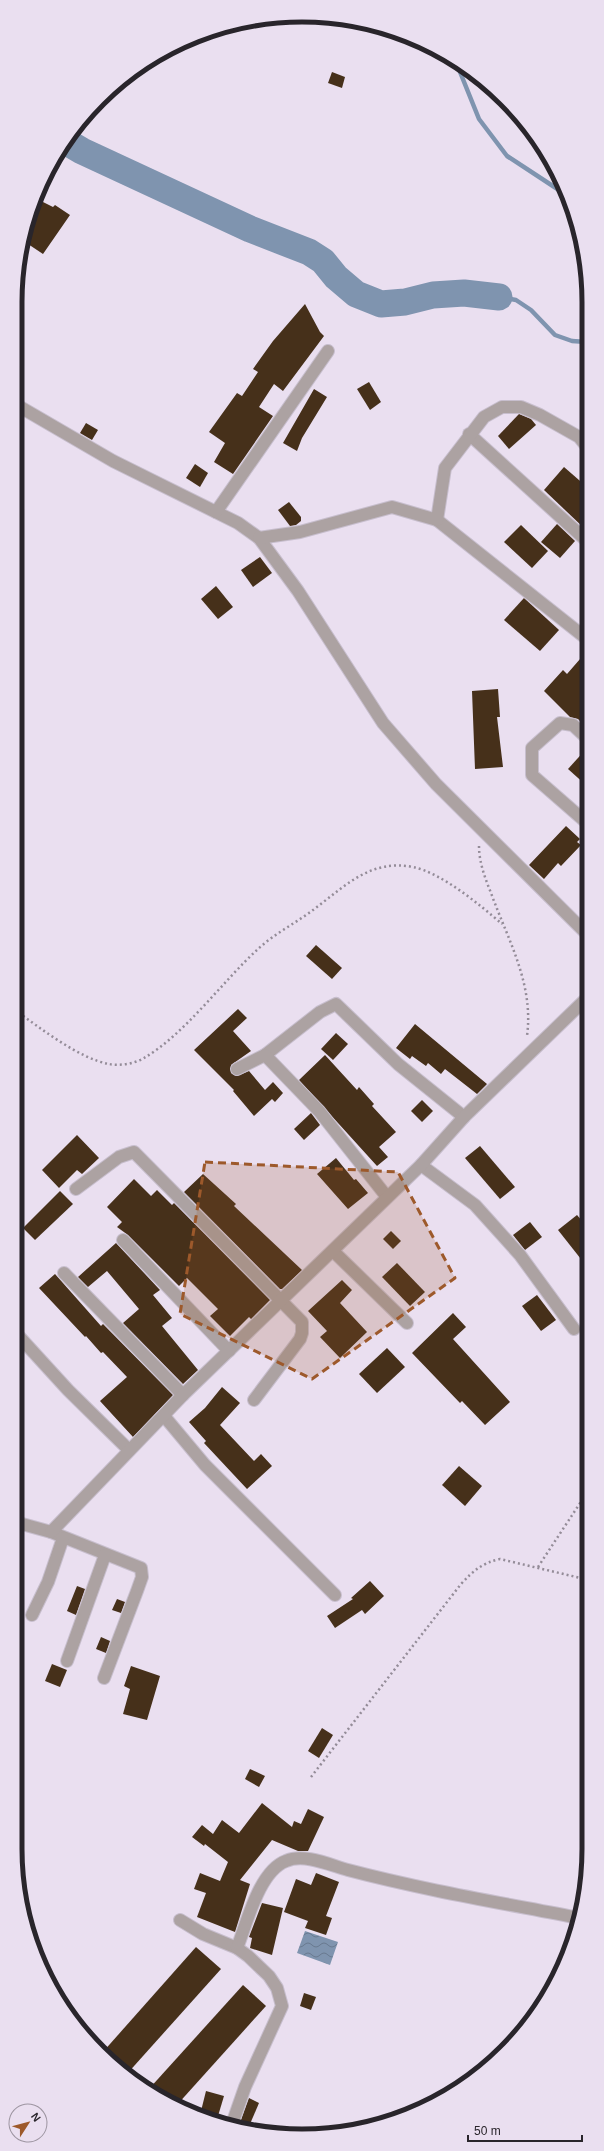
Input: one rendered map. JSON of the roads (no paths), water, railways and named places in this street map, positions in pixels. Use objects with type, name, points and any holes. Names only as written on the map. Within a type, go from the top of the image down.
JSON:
[{"type":"street","points":[[216,512],[328,350]]},
{"type":"street","points":[[437,520],[445,468],[469,434],[484,416],[502,407],[521,407],[540,415],[579,437],[582,441]]},
{"type":"street","points":[[22,408],[113,461],[238,523],[258,538],[298,591],[383,722],[436,784],[582,929]]},
{"type":"street","points":[[469,434],[582,536]]},
{"type":"street","points":[[258,538],[300,532],[392,507],[437,520],[582,635]]},
{"type":"street","points":[[582,733],[573,725],[560,723],[532,748],[532,775],[582,820]]},
{"type":"street","points":[[51,1532],[183,1395],[420,1165],[464,1117],[488,1096],[582,1003]]},
{"type":"street","points":[[237,1069],[265,1055],[320,1012],[336,1004],[398,1064],[464,1117]]},
{"type":"street","points":[[265,1055],[319,1111],[387,1197]]},
{"type":"street","points":[[76,1189],[119,1157],[134,1152],[281,1299],[302,1322],[302,1333],[300,1339],[254,1400]]},
{"type":"street","points":[[420,1165],[475,1205],[520,1255],[574,1329]]},
{"type":"street","points":[[123,1240],[229,1351]]},
{"type":"street","points":[[333,1250],[407,1323]]},
{"type":"street","points":[[64,1273],[183,1395]]},
{"type":"street","points":[[22,1340],[68,1390],[129,1450]]},
{"type":"street","points":[[164,1416],[205,1465],[335,1594]]},
{"type":"street","points":[[22,1527],[51,1532],[105,1555],[136,1565],[142,1571],[137,1591],[104,1678]]},
{"type":"street","points":[[32,1615],[48,1582],[63,1538]]},
{"type":"street","points":[[67,1661],[105,1555]]},
{"type":"street","points":[[237,1948],[262,1884],[270,1872],[286,1861],[296,1858],[407,1885],[573,1917]]},
{"type":"street","points":[[180,1920],[203,1934],[237,1948],[248,1956],[269,1976],[277,1988],[282,2006],[245,2087],[233,2120]]},
{"type":"water","points":[[305,1931],[338,1942],[330,1965],[297,1953]]},
{"type":"waterway","points":[[459,70],[479,119],[507,156],[559,190]]},
{"type":"waterway","points":[[70,144],[82,151],[250,229],[309,252],[323,261],[336,277],[356,294],[381,304],[405,302],[433,295],[464,293],[499,297]]},
{"type":"waterway","points":[[499,297],[516,300],[531,310],[555,335],[572,341],[582,342]]}]
